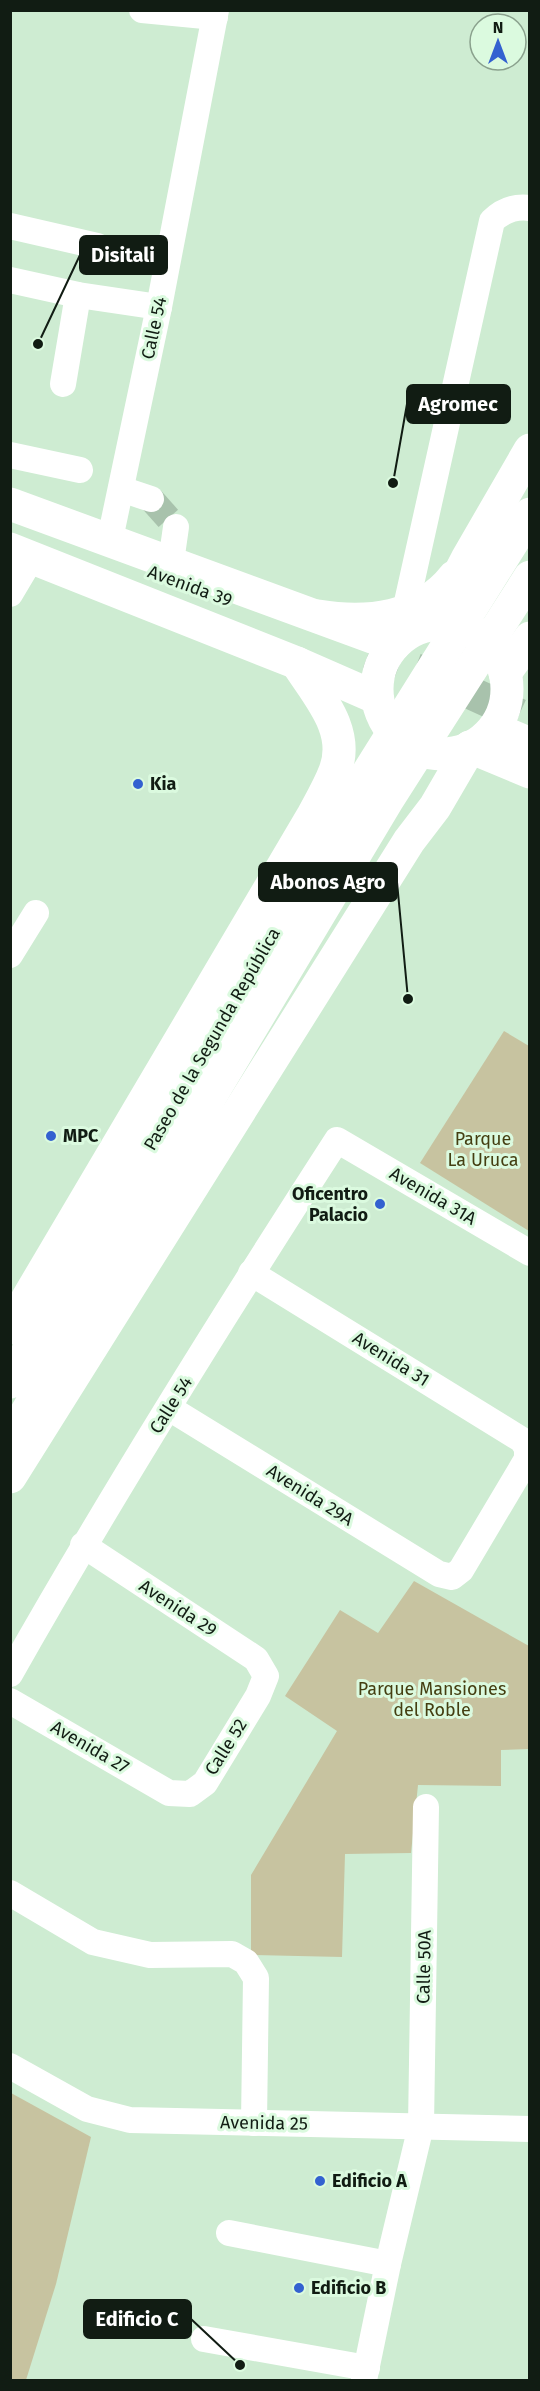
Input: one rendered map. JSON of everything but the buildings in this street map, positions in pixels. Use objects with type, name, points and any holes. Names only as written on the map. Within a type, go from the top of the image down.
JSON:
[{"type":"main road","points":[[312,817],[376,677],[418,628],[419,618],[479,569],[530,450]]},
{"type":"main road","points":[[10,504],[318,616],[357,620],[419,618],[470,631],[486,641],[498,656],[518,710]]},
{"type":"main road","name":"Paseo de la Segunda República","points":[[10,1441],[205,1105],[374,791],[479,569],[530,514]]},
{"type":"main road","name":"Avenida 39","points":[[10,519],[376,677]]},
{"type":"main road","points":[[18,547],[297,663],[376,677]]},
{"type":"main road","name":"Avenida 39","points":[[18,547],[376,677]]},
{"type":"main road","name":"Paseo de la Segunda República","points":[[10,1382],[374,791],[525,585]]},
{"type":"main road","points":[[318,616],[376,677],[390,728],[406,743],[426,752],[448,754],[470,747],[485,737],[497,723],[504,707],[518,710]]},
{"type":"main road","points":[[518,710],[530,638]]},
{"type":"main road","points":[[10,1328],[312,817],[335,771],[339,754],[336,726],[327,707],[297,663]]},
{"type":"main road","points":[[470,747],[530,772]]},
{"type":"main road","points":[[10,1477],[409,841],[435,807],[470,747]]},
{"type":"street","points":[[142,10],[216,14]]},
{"type":"street","name":"Calle 54","points":[[110,539],[159,307],[216,14]]},
{"type":"street","points":[[419,618],[492,221],[501,212],[522,207],[530,208]]},
{"type":"street","points":[[10,226],[97,246],[128,259]]},
{"type":"street","points":[[10,280],[78,295],[159,307]]},
{"type":"street","points":[[63,384],[78,295]]},
{"type":"street","points":[[10,455],[80,470]]},
{"type":"street","points":[[120,489],[151,499]]},
{"type":"street","points":[[171,562],[176,527]]},
{"type":"street","points":[[10,594],[18,547]]},
{"type":"street","points":[[10,956],[36,913]]},
{"type":"street","name":"Calle 54","points":[[10,1674],[83,1545],[251,1273],[337,1140]]},
{"type":"street","name":"Avenida 31A","points":[[337,1140],[530,1253]]},
{"type":"street","name":"Avenida 31","points":[[251,1273],[522,1440],[527,1448],[527,1459],[461,1570],[452,1576]]},
{"type":"street","name":"Avenida 29A","points":[[169,1408],[439,1574],[452,1576]]},
{"type":"street","name":"Avenida 29","points":[[83,1545],[256,1659],[266,1676]]},
{"type":"street","name":"Calle 52","points":[[169,1793],[190,1794],[205,1783],[258,1696],[266,1676]]},
{"type":"street","name":"Avenida 27","points":[[10,1701],[169,1793]]},
{"type":"street","name":"Calle 50A","points":[[365,2374],[421,2126],[426,1807]]},
{"type":"street","points":[[10,1893],[93,1942],[150,1955],[232,1954],[246,1962],[256,1978],[254,2123]]},
{"type":"street","name":"Avenida 25","points":[[10,2066],[87,2109],[130,2120],[530,2129]]},
{"type":"street","points":[[229,2233],[388,2264]]},
{"type":"street","points":[[204,2339],[365,2374]]},
{"type":"green space","name":"Parque La Uruca","points":[[504,1031],[529,1046],[529,1231],[420,1163]]},
{"type":"green space","name":"Parque Mansiones del Roble","points":[[414,1581],[529,1646],[529,1749],[501,1750],[501,1786],[418,1785],[411,1853],[345,1854],[342,1957],[251,1955],[251,1875],[337,1731],[285,1696],[340,1610],[378,1633]]},
{"type":"green space","points":[[11,2093],[91,2137],[56,2284],[26,2380],[11,2380]]},
{"type":"tunnel","points":[[151,499],[176,527]]},
{"type":"tunnel","points":[[369,652],[445,681],[519,715]]},
{"type":"place","name":"Disitali","points":[[38,344]]},
{"type":"place","name":"Agromec","points":[[393,483]]},
{"type":"place","name":"Kia","points":[[138,784]]},
{"type":"place","name":"Abonos Agro","points":[[408,999]]},
{"type":"place","name":"MPC","points":[[51,1136]]},
{"type":"place","name":"Oficentro Palacio","points":[[380,1204]]},
{"type":"place","name":"Edificio A","points":[[320,2181]]},
{"type":"place","name":"Edificio B","points":[[299,2288]]},
{"type":"place","name":"Edificio C","points":[[240,2365]]}]
